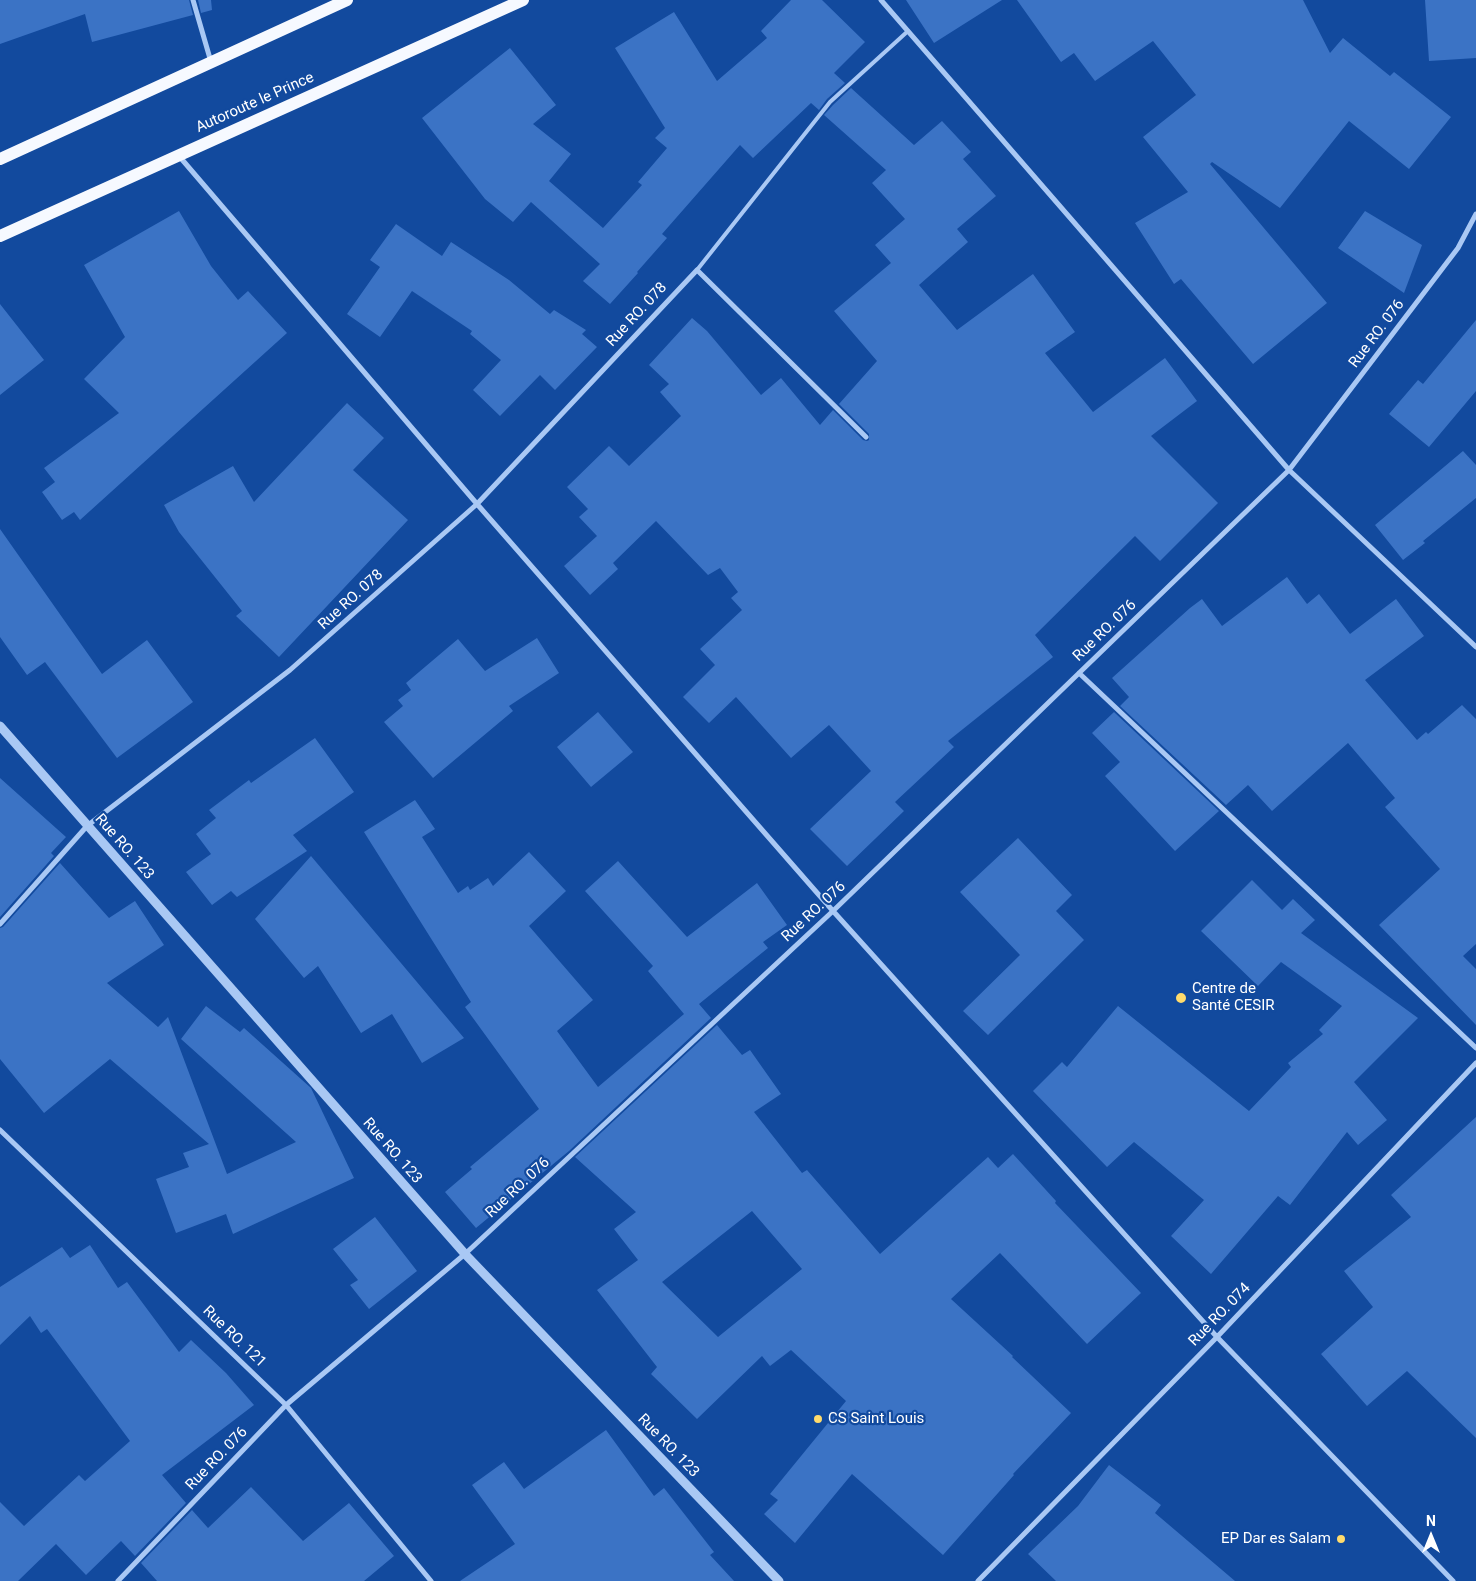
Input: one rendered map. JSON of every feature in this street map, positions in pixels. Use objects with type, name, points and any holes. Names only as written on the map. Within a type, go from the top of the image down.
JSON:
[{"type":"main road","points":[[0,159],[348,0]]},
{"type":"main road","name":"Autoroute le Prince","points":[[0,236],[523,0]]},
{"type":"street","points":[[192,0],[211,62]]},
{"type":"street","points":[[881,0],[1289,470],[1476,647]]},
{"type":"street","points":[[178,156],[477,504],[834,911],[1217,1337],[1453,1581]]},
{"type":"street","name":"Rue RO. 076","points":[[118,1581],[286,1405],[465,1254],[834,911],[1289,470],[1458,248],[1476,214]]},
{"type":"street","points":[[697,270],[866,437]]},
{"type":"street","name":"Rue RO. 078","points":[[0,924],[87,826],[290,670],[477,504],[697,270]]},
{"type":"street","points":[[1079,673],[1476,1048]]},
{"type":"street","name":"Rue RO. 123","points":[[0,726],[465,1254],[779,1581]]},
{"type":"street","name":"Rue RO. 074","points":[[978,1581],[1217,1337],[1476,1063]]},
{"type":"street","name":"Rue RO. 121","points":[[0,1130],[286,1405],[431,1581]]},
{"type":"lane","points":[[697,270],[830,102],[908,31]]},
{"type":"building","points":[[0,0],[189,0],[193,15],[92,42],[85,14],[0,44]]},
{"type":"building","points":[[198,0],[211,0],[212,10],[201,13]]},
{"type":"building","points":[[791,0],[822,0],[865,42],[834,73],[845,83],[827,99],[819,110],[811,103],[753,158],[740,145],[662,234],[667,238],[610,304],[583,281],[600,264],[531,202],[513,222],[485,199],[422,118],[510,48],[556,105],[533,124],[571,154],[549,181],[603,228],[642,185],[638,182],[667,148],[655,138],[665,128],[615,48],[674,12],[717,81],[767,38],[761,31]]},
{"type":"building","points":[[906,0],[1002,0],[934,43]]},
{"type":"building","points":[[1017,0],[1303,0],[1330,53],[1343,38],[1390,76],[1394,72],[1451,117],[1409,169],[1349,121],[1280,208],[1212,162],[1210,164],[1327,303],[1253,364],[1181,279],[1174,284],[1135,223],[1188,192],[1143,137],[1196,95],[1153,41],[1095,81],[1074,53],[1061,62]]},
{"type":"building","points":[[1425,0],[1476,0],[1476,58],[1429,61]]},
{"type":"building","points":[[851,88],[914,145],[942,121],[971,152],[963,159],[996,196],[957,229],[968,242],[919,285],[957,330],[1033,274],[1075,332],[1045,353],[1093,412],[1165,358],[1197,401],[1151,436],[1218,503],[1160,561],[1135,536],[1035,635],[1053,657],[948,741],[954,747],[895,802],[904,811],[847,866],[810,829],[871,771],[829,725],[791,758],[736,697],[709,723],[683,697],[715,665],[700,649],[742,610],[731,598],[738,592],[720,568],[708,575],[656,521],[613,563],[618,569],[590,595],[564,566],[597,536],[579,517],[588,509],[567,487],[609,446],[629,466],[681,416],[660,392],[669,384],[649,365],[692,318],[707,331],[761,395],[781,378],[820,425],[833,410],[863,440],[869,440],[869,434],[839,404],[877,361],[834,311],[891,263],[875,245],[905,219],[872,183],[886,170],[824,115]]},
{"type":"building","points":[[179,211],[211,266],[238,300],[248,291],[287,333],[80,520],[74,512],[62,520],[42,492],[55,482],[44,468],[119,413],[84,379],[125,337],[84,265]]},
{"type":"building","points":[[1365,211],[1422,245],[1404,293],[1338,248]]},
{"type":"building","points":[[396,224],[442,256],[451,242],[509,280],[550,314],[554,310],[586,330],[582,334],[597,347],[555,390],[540,375],[500,416],[473,390],[501,360],[470,334],[472,331],[412,291],[380,337],[347,314],[380,267],[370,260]]},
{"type":"building","points":[[0,304],[44,360],[0,395]]},
{"type":"building","points":[[1476,320],[1476,391],[1429,447],[1389,414],[1418,380],[1423,384]]},
{"type":"building","points":[[347,403],[384,438],[353,470],[408,520],[279,657],[236,616],[242,611],[179,532],[164,505],[233,466],[254,502]]},
{"type":"building","points":[[1463,451],[1476,465],[1476,498],[1423,541],[1425,543],[1403,560],[1375,525]]},
{"type":"building","points":[[0,529],[102,674],[147,640],[193,702],[117,758],[45,662],[27,675],[0,637]]},
{"type":"building","points":[[1287,577],[1307,604],[1319,594],[1350,634],[1396,599],[1424,636],[1365,680],[1417,740],[1426,732],[1428,734],[1462,705],[1476,719],[1476,944],[1463,956],[1476,969],[1476,1025],[1379,925],[1440,869],[1385,807],[1395,798],[1348,743],[1272,811],[1248,785],[1226,805],[1120,706],[1129,697],[1112,678],[1190,608],[1202,599],[1222,626]]},
{"type":"building","points":[[537,638],[559,673],[509,706],[513,711],[433,778],[384,722],[403,706],[398,700],[411,690],[406,683],[458,639],[485,671]]},
{"type":"building","points":[[598,712],[633,752],[591,787],[557,747]]},
{"type":"building","points":[[1114,712],[1219,811],[1175,851],[1105,776],[1120,762],[1092,733]]},
{"type":"building","points":[[315,738],[354,792],[293,835],[307,851],[237,897],[231,891],[212,905],[186,872],[211,854],[196,834],[216,818],[209,810],[249,780],[251,783]]},
{"type":"building","points":[[0,778],[66,837],[51,853],[54,856],[0,917]]},
{"type":"building","points":[[415,800],[435,829],[422,837],[458,893],[468,886],[470,890],[488,878],[493,886],[529,852],[566,891],[529,926],[593,1000],[557,1031],[598,1087],[684,1014],[648,971],[653,966],[585,891],[618,861],[687,937],[757,883],[787,925],[763,942],[768,948],[699,1004],[711,1018],[569,1151],[476,1228],[445,1192],[472,1169],[470,1167],[539,1109],[465,1007],[471,1002],[364,832]]},
{"type":"building","points":[[1018,838],[1072,895],[1056,911],[1084,940],[988,1035],[963,1011],[1020,955],[960,892]]},
{"type":"building","points":[[311,856],[464,1038],[422,1063],[392,1014],[361,1033],[318,966],[304,978],[255,919]]},
{"type":"building","points":[[60,863],[109,918],[135,901],[164,945],[107,983],[158,1027],[168,1017],[227,1174],[296,1142],[181,1039],[206,1006],[240,1032],[244,1028],[311,1088],[354,1178],[233,1234],[226,1214],[176,1233],[156,1179],[189,1167],[183,1153],[209,1144],[110,1059],[44,1113],[0,1059],[0,928],[3,927]]},
{"type":"building","points":[[1252,880],[1282,910],[1293,899],[1315,920],[1301,933],[1418,1018],[1354,1082],[1387,1120],[1358,1145],[1347,1132],[1290,1205],[1278,1196],[1211,1274],[1171,1236],[1204,1200],[1134,1142],[1107,1167],[1033,1091],[1062,1062],[1067,1067],[1118,1006],[1249,1111],[1291,1067],[1288,1063],[1323,1034],[1319,1030],[1342,1006],[1281,962],[1258,986],[1201,931]]},
{"type":"building","points":[[717,1025],[742,1055],[750,1050],[781,1094],[754,1112],[802,1173],[807,1170],[880,1254],[988,1157],[998,1168],[1013,1154],[1056,1201],[1055,1203],[1141,1293],[1087,1344],[1000,1253],[951,1299],[1071,1413],[1013,1474],[943,1555],[852,1474],[795,1543],[764,1514],[778,1500],[770,1494],[846,1401],[791,1350],[770,1366],[762,1356],[697,1419],[651,1374],[657,1367],[597,1290],[638,1260],[614,1229],[636,1212],[575,1157]],"holes":[[[752,1211],[802,1269],[718,1337],[662,1282]]]},
{"type":"building","points":[[1476,1117],[1476,1438],[1407,1371],[1367,1406],[1321,1354],[1373,1307],[1344,1271],[1411,1217],[1391,1195]]},
{"type":"building","points":[[375,1217],[417,1271],[369,1309],[350,1285],[358,1280],[333,1249]]},
{"type":"building","points":[[90,1245],[118,1288],[127,1282],[179,1352],[191,1340],[226,1373],[254,1405],[162,1475],[186,1503],[135,1556],[121,1541],[86,1575],[56,1544],[18,1581],[0,1581],[0,1502],[24,1526],[79,1475],[85,1481],[130,1441],[47,1329],[41,1333],[30,1316],[0,1345],[0,1287],[62,1247],[70,1258]]},
{"type":"building","points":[[606,1430],[654,1496],[664,1488],[714,1552],[710,1555],[734,1581],[460,1581],[515,1544],[472,1485],[504,1462],[524,1489]]},
{"type":"building","points":[[1109,1465],[1161,1505],[1155,1513],[1235,1581],[1056,1581],[1028,1554],[1078,1506]]},
{"type":"building","points":[[251,1487],[303,1541],[349,1503],[394,1556],[364,1581],[157,1581],[141,1563],[192,1510],[208,1528]]},
{"type":"place","name":"Centre de Santé CESIR","points":[[1181,998]]},
{"type":"place","name":"CS Saint Louis","points":[[818,1419]]},
{"type":"place","name":"EP Dar es Salam","points":[[1341,1539]]}]
